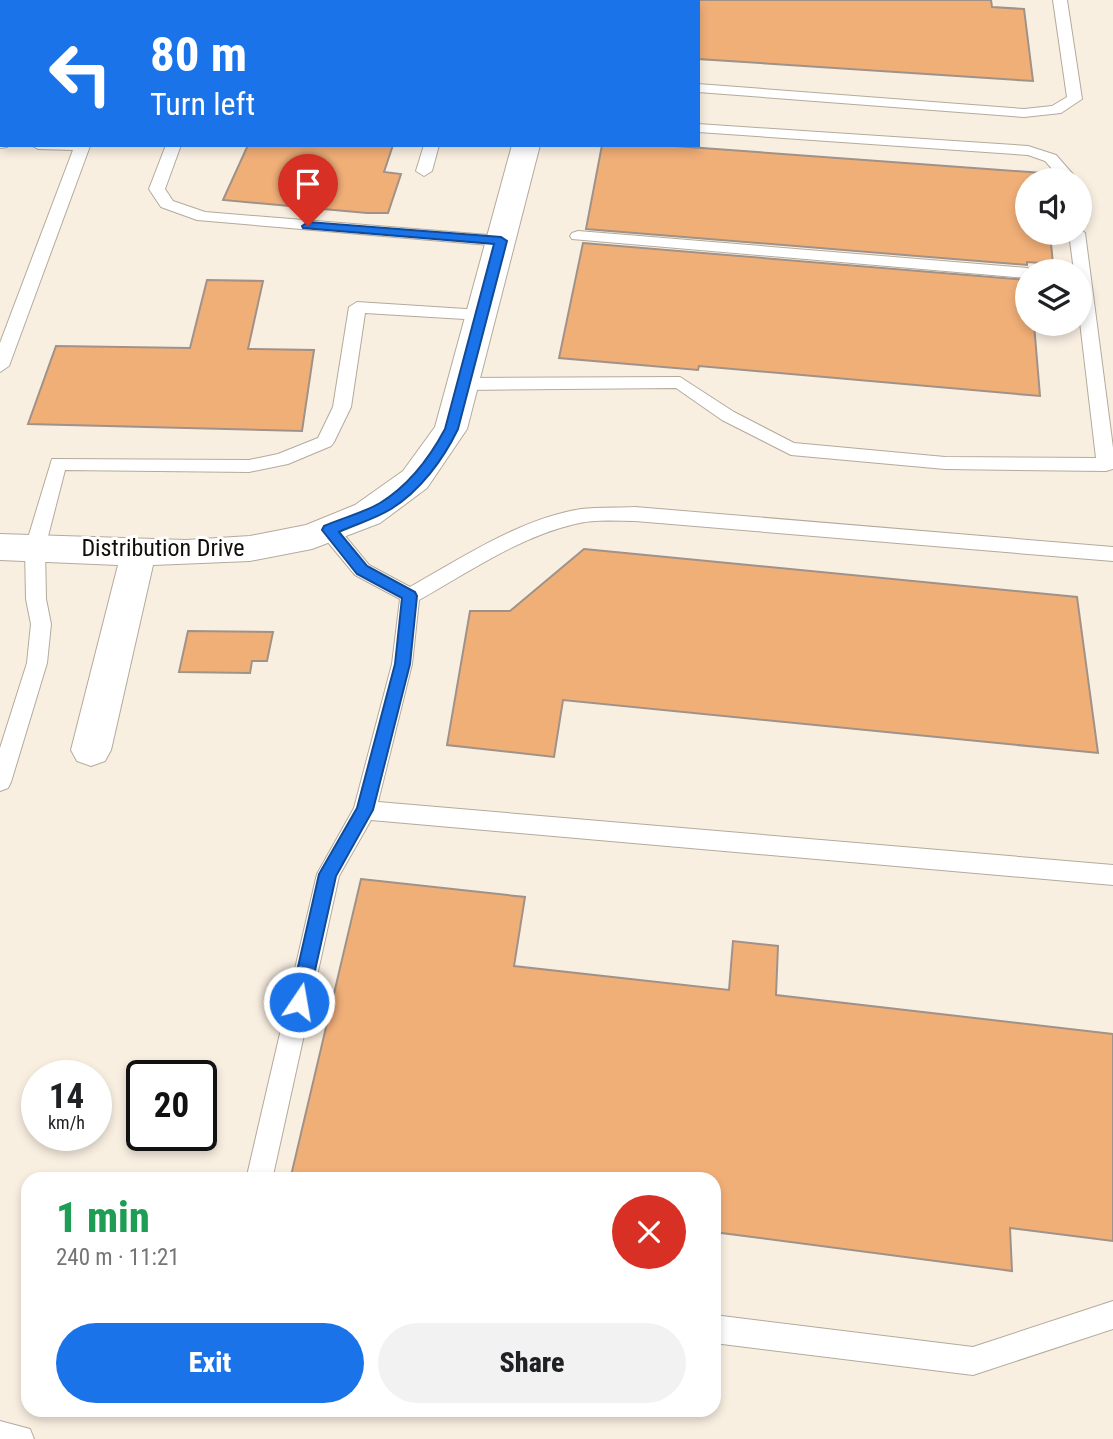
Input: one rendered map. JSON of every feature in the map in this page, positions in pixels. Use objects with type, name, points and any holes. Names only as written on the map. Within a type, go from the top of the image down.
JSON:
[{"type":"street","name":"Distribution Drive","points":[[0,547],[221,551],[264,547],[300,540],[330,530],[384,507],[419,477],[439,454],[451,429],[525,147]]},
{"type":"street","points":[[91,750],[139,551]]},
{"type":"lane","points":[[700,88],[1024,113],[1056,110],[1075,99],[1060,0]]},
{"type":"lane","points":[[700,128],[1038,152],[1057,160],[1062,168]]},
{"type":"lane","points":[[0,366],[83,147]]},
{"type":"lane","points":[[173,147],[156,189],[167,204],[203,217],[501,241]]},
{"type":"lane","points":[[424,171],[431,147]]},
{"type":"lane","points":[[578,236],[1015,272]]},
{"type":"lane","points":[[0,782],[37,663],[41,624],[36,599],[35,548],[58,464],[249,466],[282,460],[325,442],[342,407],[357,307],[481,315]]},
{"type":"lane","points":[[463,384],[657,381],[680,383],[728,416],[791,449],[946,463],[1107,465],[1089,336]]},
{"type":"lane","points":[[410,596],[486,554],[549,525],[579,516],[635,514],[1113,554]]},
{"type":"lane","points":[[330,530],[362,570],[410,596]]},
{"type":"lane","points":[[261,1172],[328,874],[365,810],[402,664],[410,596]]},
{"type":"lane","points":[[365,810],[1113,875]]},
{"type":"lane","points":[[721,1330],[973,1361],[1113,1315]]},
{"type":"lane","points":[[0,1434],[20,1439]]},
{"type":"building","points":[[700,0],[991,0],[992,7],[1024,9],[1033,81],[700,59]]},
{"type":"building","points":[[247,147],[392,147],[384,172],[401,174],[388,213],[223,200]]},
{"type":"building","points":[[602,147],[688,147],[1015,171],[1015,245],[1051,245],[1053,259],[1015,259],[1015,264],[586,229]]},
{"type":"building","points":[[583,243],[1015,279],[1015,336],[1035,336],[1040,396],[699,366],[698,370],[559,358]]},
{"type":"building","points":[[207,280],[263,281],[248,349],[314,350],[302,431],[28,424],[56,346],[190,348]]},
{"type":"building","points":[[584,549],[1077,597],[1098,753],[563,700],[554,757],[447,745],[470,611],[510,611]]},
{"type":"building","points":[[188,631],[273,632],[267,661],[252,661],[250,673],[179,672]]},
{"type":"building","points":[[361,879],[525,897],[514,966],[729,990],[733,941],[778,946],[776,995],[1113,1034],[1113,1241],[1010,1228],[1012,1271],[721,1233],[721,1172],[292,1172]]},
{"type":"route","points":[[299,1002],[328,874],[365,810],[402,664],[410,596],[362,570],[330,530],[384,507],[404,492],[439,454],[451,429],[501,241],[308,226]]}]
